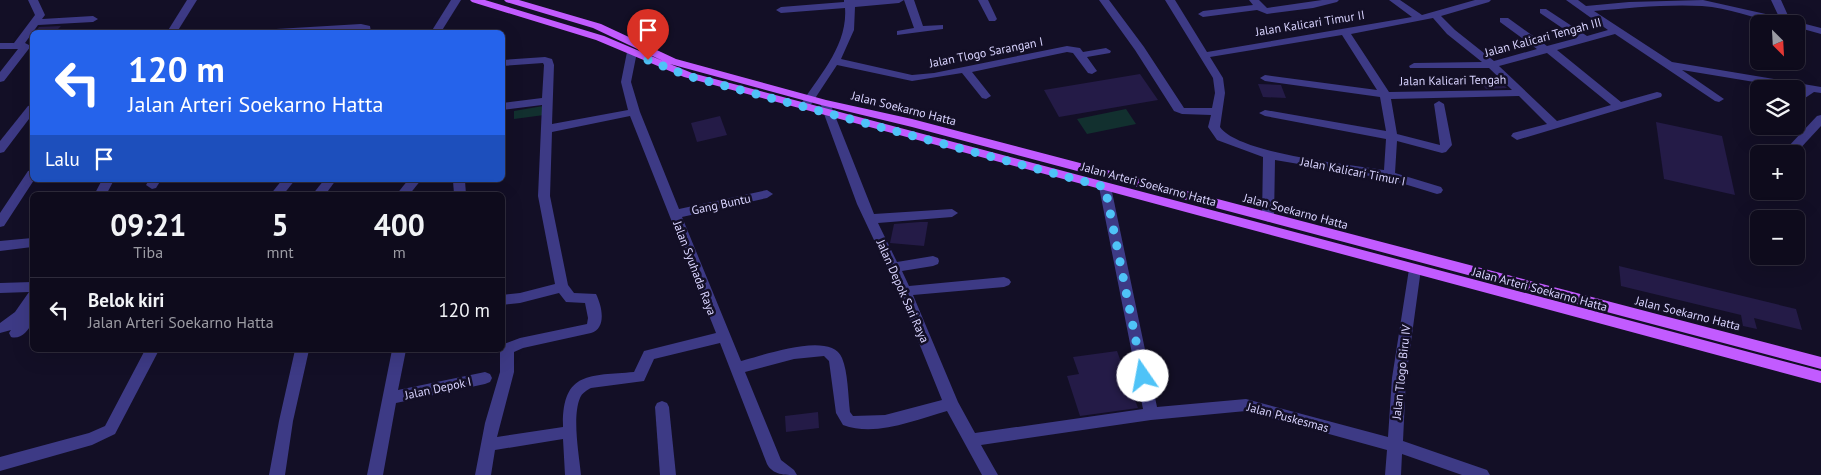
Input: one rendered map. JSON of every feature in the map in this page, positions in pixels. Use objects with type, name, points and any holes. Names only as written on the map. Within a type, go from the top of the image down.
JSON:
[{"type":"main road","name":"Jalan Arteri Soekarno Hatta","points":[[475,0],[506,2],[688,76],[807,102],[1105,187],[1268,224],[1415,269],[1821,377]]},
{"type":"main road","points":[[506,2],[597,26],[672,61],[807,102]]},
{"type":"main road","name":"Jalan Soekarno Hatta","points":[[827,109],[912,123],[1268,224],[1700,329],[1821,362]]},
{"type":"street","points":[[32,30],[40,15],[33,0]]},
{"type":"street","points":[[173,30],[192,0]]},
{"type":"street","points":[[437,30],[456,0]]},
{"type":"street","points":[[781,10],[849,2],[899,0]]},
{"type":"street","points":[[909,0],[919,29]]},
{"type":"street","points":[[983,0],[992,19]]},
{"type":"street","points":[[1107,0],[1178,109],[1182,111],[1217,112]]},
{"type":"street","name":"Jalan Kalicari Timur I","points":[[1170,0],[1218,78],[1220,93],[1214,127],[1221,138],[1269,155],[1389,175],[1437,190]]},
{"type":"street","points":[[1203,14],[1257,4],[1267,11],[1313,5],[1334,0]]},
{"type":"street","points":[[1394,0],[1420,19]]},
{"type":"street","name":"Jalan Kalicari Timur II","points":[[1205,55],[1420,19],[1486,0]]},
{"type":"street","name":"Jalan Kalicari Tengah III","points":[[1571,0],[1669,64],[1718,99]]},
{"type":"street","points":[[1739,0],[1746,12]]},
{"type":"street","points":[[1776,0],[1787,15]]},
{"type":"street","points":[[807,102],[835,61],[847,39],[849,2]]},
{"type":"street","points":[[1585,9],[1626,2],[1703,3],[1759,15]]},
{"type":"street","points":[[1544,11],[1585,39]]},
{"type":"street","points":[[1434,15],[1450,32],[1492,65],[1555,125]]},
{"type":"street","points":[[35,22],[93,19]]},
{"type":"street","points":[[1504,20],[1547,50],[1619,106]]},
{"type":"street","points":[[304,30],[361,26],[366,28],[366,30]]},
{"type":"street","points":[[1805,26],[1821,31]]},
{"type":"street","points":[[901,34],[919,29],[939,27]]},
{"type":"street","name":"Jalan Kalicari Tengah III","points":[[1414,66],[1492,65],[1618,30]]},
{"type":"street","points":[[1344,31],[1386,94],[1392,136],[1389,175]]},
{"type":"street","points":[[0,46],[26,46]]},
{"type":"street","points":[[0,79],[26,46]]},
{"type":"street","name":"Jalan Tlogo Sarangan I","points":[[835,61],[912,78],[934,76],[1067,49],[1076,50],[1081,55],[1106,51]]},
{"type":"street","name":"Jalan Syuhada Raya","points":[[632,52],[626,82],[634,112],[722,337],[775,464],[789,475]]},
{"type":"street","points":[[1081,55],[1092,71]]},
{"type":"street","points":[[483,475],[500,393],[508,372],[507,352],[509,348],[520,343],[591,328],[594,325],[595,318],[591,298],[571,298],[562,287],[544,196],[548,61],[505,63]]},
{"type":"street","points":[[1669,64],[1816,89]]},
{"type":"street","points":[[965,70],[986,96]]},
{"type":"street","name":"Jalan Kalicari Tengah","points":[[1265,78],[1397,96],[1520,93]]},
{"type":"street","points":[[1805,96],[1816,89]]},
{"type":"street","points":[[1517,136],[1657,95]]},
{"type":"street","points":[[505,107],[548,101]]},
{"type":"street","points":[[1265,113],[1392,136],[1442,149],[1445,147],[1439,104]]},
{"type":"street","name":"Jalan Depok Sari Raya","points":[[827,109],[863,204],[872,219],[905,291],[951,404],[990,475]]},
{"type":"street","points":[[0,149],[30,111]]},
{"type":"street","points":[[547,129],[634,112]]},
{"type":"street","points":[[1797,145],[1821,119]]},
{"type":"street","points":[[1268,224],[1269,155]]},
{"type":"street","points":[[0,223],[30,177]]},
{"type":"street","points":[[279,192],[288,182]]},
{"type":"street","points":[[320,192],[328,182]]},
{"type":"street","points":[[405,192],[413,182]]},
{"type":"street","points":[[1105,187],[1151,414]]},
{"type":"street","name":"Gang Buntu","points":[[675,214],[767,194]]},
{"type":"street","points":[[872,219],[952,213]]},
{"type":"street","points":[[0,246],[30,243]]},
{"type":"street","points":[[894,267],[933,261]]},
{"type":"street","name":"Jalan Tlogo Biru IV","points":[[1392,475],[1399,378],[1415,269]]},
{"type":"street","points":[[905,291],[1004,282]]},
{"type":"street","points":[[0,288],[30,287]]},
{"type":"street","points":[[505,300],[520,298],[562,287]]},
{"type":"street","points":[[0,328],[11,325],[16,321],[30,299]]},
{"type":"street","points":[[16,333],[30,316]]},
{"type":"street","points":[[573,475],[570,402],[582,384],[639,377],[645,359],[649,355],[722,337]]},
{"type":"street","points":[[736,368],[808,352],[823,350],[831,352],[836,359],[843,413],[848,421],[856,423],[872,424],[951,404]]},
{"type":"street","points":[[0,464],[92,439],[110,430],[151,352]]},
{"type":"street","points":[[277,475],[286,421],[302,352]]},
{"type":"street","name":"Jalan Depok I","points":[[375,475],[400,352]]},
{"type":"street","name":"Jalan Depok I","points":[[391,398],[485,378]]},
{"type":"street","name":"Jalan Puskesmas","points":[[971,440],[1151,414],[1246,405],[1394,445],[1482,475]]},
{"type":"street","points":[[662,407],[668,475]]},
{"type":"street","points":[[488,445],[570,432]]},
{"type":"green space","points":[[543,106],[544,115],[514,119],[514,111]]},
{"type":"green space","points":[[1126,109],[1136,124],[1087,134],[1077,119]]},
{"type":"building","points":[[61,26],[57,30],[37,30],[39,27]]},
{"type":"building","points":[[1140,74],[1158,100],[1059,117],[1044,90]]},
{"type":"building","points":[[1500,81],[1507,88],[1486,89],[1481,83]]},
{"type":"building","points":[[1258,84],[1281,85],[1286,98],[1263,97]]},
{"type":"building","points":[[720,116],[727,135],[697,142],[691,123]]},
{"type":"building","points":[[1656,122],[1722,136],[1735,195],[1664,179]]},
{"type":"building","points":[[928,222],[924,246],[890,243],[894,224]]},
{"type":"building","points":[[1619,266],[1796,309],[1802,330],[1754,318],[1757,329],[1743,326],[1741,315],[1621,286]]},
{"type":"building","points":[[1117,351],[1138,408],[1080,416],[1067,376],[1079,374],[1073,357]]},
{"type":"building","points":[[818,412],[819,428],[786,432],[785,416]]},
{"type":"route","points":[[648,60],[688,76],[1105,187],[1143,376]]}]
